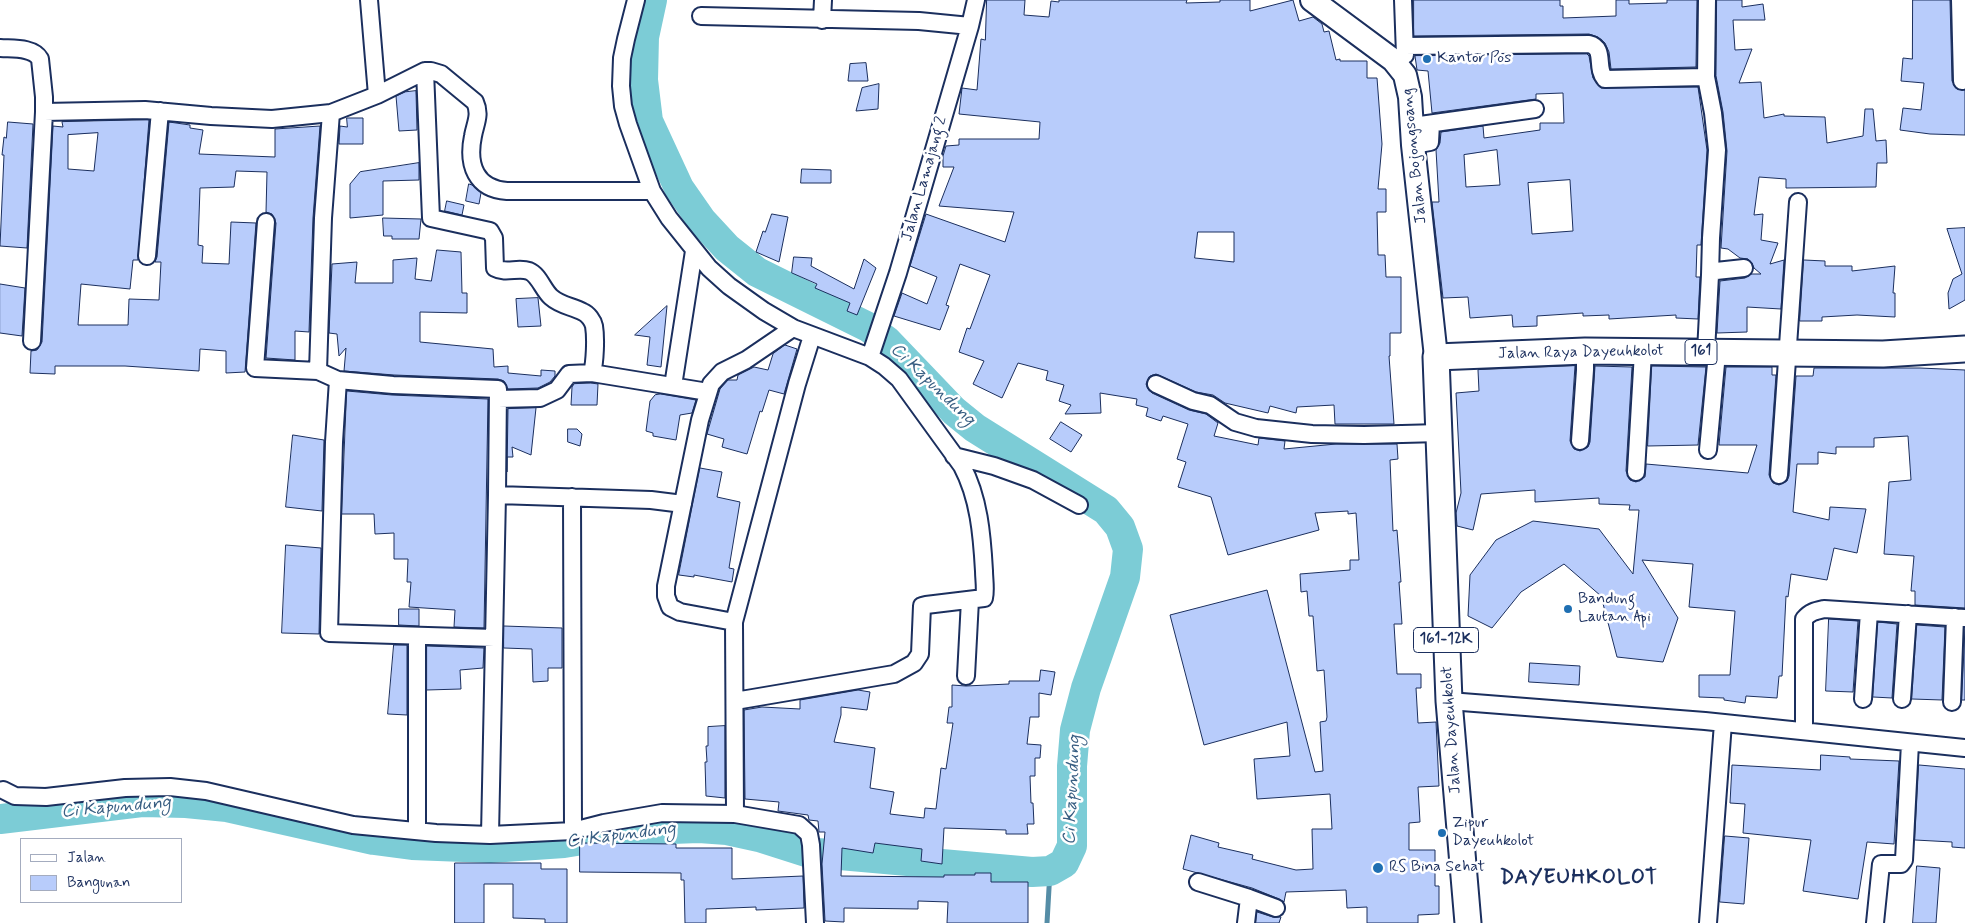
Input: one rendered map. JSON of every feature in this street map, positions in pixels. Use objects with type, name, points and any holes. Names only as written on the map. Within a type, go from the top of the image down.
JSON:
[{"type":"main road","name":"Jalan Bojongsoang","points":[[1312,0],[1393,60],[1405,75],[1419,132],[1436,357]]},
{"type":"main road","name":"Jalan Raya Dayeuhkolot","points":[[1436,357],[1585,351],[1883,354],[1965,349]]},
{"type":"main road","name":"Jalan Dayeuhkolot","points":[[1436,357],[1449,701],[1468,923]]},
{"type":"street","points":[[369,0],[377,94]]},
{"type":"street","points":[[636,0],[626,38],[621,86],[628,124],[652,191],[669,218],[709,268],[729,286],[764,311],[793,328],[812,336],[871,353],[899,380],[968,477],[976,502],[982,538],[985,595],[981,599],[926,604],[922,606],[920,654],[914,663],[894,674],[735,701]]},
{"type":"street","points":[[822,20],[823,0]]},
{"type":"street","name":"Jalan Lamajang 2","points":[[871,353],[883,322],[976,0]]},
{"type":"street","points":[[1403,0],[1405,75]]},
{"type":"street","points":[[1707,0],[1706,77],[1714,113],[1717,150],[1710,275],[1712,353],[1708,450]]},
{"type":"street","points":[[1960,0],[1962,80]]},
{"type":"street","points":[[702,16],[919,21],[970,26]]},
{"type":"street","points":[[1405,46],[1589,44],[1595,45],[1599,50],[1601,74],[1605,79],[1706,77]]},
{"type":"street","points":[[0,48],[31,51],[37,54],[40,59],[44,112],[32,341]]},
{"type":"street","points":[[425,72],[431,218],[490,231],[494,238],[495,268],[500,271],[526,270],[532,272],[545,292],[553,299],[588,315],[594,325],[592,373]]},
{"type":"street","points":[[44,112],[145,110],[272,119],[331,113],[425,72],[436,72],[475,102],[478,109],[478,118],[471,152],[473,167],[479,180],[486,186],[494,190],[507,191],[652,191]]},
{"type":"street","points":[[1419,132],[1535,109]]},
{"type":"street","points":[[147,256],[160,111]]},
{"type":"street","points":[[318,371],[323,218],[331,113]]},
{"type":"street","points":[[1779,476],[1789,354],[1798,202]]},
{"type":"street","points":[[266,222],[256,368],[318,371],[338,380],[498,389],[490,835]]},
{"type":"street","points":[[673,386],[694,251]]},
{"type":"street","points":[[1710,275],[1716,271],[1744,268]]},
{"type":"street","points":[[734,622],[680,612],[670,607],[666,596],[666,586],[700,420],[710,384],[722,372],[746,360],[793,328]]},
{"type":"street","points":[[735,814],[734,622],[797,384],[812,336]]},
{"type":"street","points":[[1580,441],[1585,351]]},
{"type":"street","points":[[1636,472],[1643,352]]},
{"type":"street","points":[[498,399],[540,398],[557,390],[569,374],[592,373],[708,392]]},
{"type":"street","points":[[338,380],[334,442],[329,633],[494,638]]},
{"type":"street","points":[[1156,384],[1193,401],[1210,406],[1235,422],[1256,428],[1312,434],[1347,435],[1440,433]]},
{"type":"street","points":[[954,456],[994,466],[1033,480],[1078,505]]},
{"type":"street","points":[[497,494],[651,500],[683,504]]},
{"type":"street","points":[[572,498],[573,831]]},
{"type":"street","points":[[966,676],[970,600]]},
{"type":"street","points":[[1804,731],[1804,619],[1813,611],[1824,609],[1960,617],[1952,702]]},
{"type":"street","points":[[1862,699],[1869,612]]},
{"type":"street","points":[[1902,699],[1908,614]]},
{"type":"street","points":[[417,831],[418,636]]},
{"type":"street","points":[[1449,701],[1723,723],[1965,748]]},
{"type":"street","points":[[1708,923],[1723,723]]},
{"type":"street","points":[[1875,923],[1881,864],[1901,864],[1904,860],[1910,743]]},
{"type":"street","points":[[3,790],[14,796],[46,797],[125,788],[170,787],[206,791],[353,825],[490,835],[573,831],[604,823],[662,814],[735,814],[799,825],[809,834],[815,923]]},
{"type":"street","points":[[1198,882],[1276,908]]},
{"type":"street","points":[[1246,923],[1250,898]]},
{"type":"building","points":[[987,0],[1025,0],[1024,15],[1049,17],[1051,1],[1059,2],[1059,0],[1187,0],[1186,3],[1250,0],[1250,11],[1293,0],[1299,21],[1313,17],[1322,24],[1324,32],[1329,31],[1336,60],[1367,61],[1367,78],[1377,78],[1382,144],[1378,189],[1386,189],[1386,212],[1377,212],[1378,255],[1385,255],[1386,277],[1401,277],[1401,333],[1390,333],[1389,356],[1394,424],[1335,424],[1334,405],[1297,407],[1296,413],[1270,406],[1268,413],[1225,403],[1213,395],[1196,392],[1156,374],[1150,376],[1146,384],[1152,393],[1189,410],[1206,414],[1218,423],[1214,436],[1258,445],[1259,438],[1285,441],[1284,449],[1336,444],[1397,444],[1398,459],[1390,460],[1393,531],[1397,530],[1401,582],[1399,582],[1402,624],[1394,624],[1397,674],[1421,674],[1421,688],[1416,688],[1418,723],[1436,722],[1439,786],[1418,787],[1420,822],[1409,823],[1409,850],[1435,850],[1435,886],[1439,886],[1439,914],[1418,915],[1418,923],[1367,923],[1367,907],[1347,908],[1346,890],[1286,892],[1284,902],[1252,888],[1183,869],[1191,835],[1219,843],[1218,847],[1253,855],[1252,859],[1296,870],[1313,869],[1312,829],[1332,829],[1330,794],[1257,799],[1254,759],[1290,756],[1287,722],[1204,745],[1170,615],[1267,590],[1315,772],[1323,771],[1320,722],[1326,721],[1327,717],[1324,670],[1317,671],[1313,616],[1309,616],[1307,591],[1301,592],[1300,574],[1350,570],[1350,560],[1359,560],[1356,513],[1348,514],[1348,511],[1315,513],[1319,530],[1228,555],[1211,497],[1178,487],[1186,462],[1177,459],[1188,424],[1163,416],[1161,421],[1146,416],[1148,408],[1136,405],[1137,399],[1100,393],[1101,413],[1065,414],[1071,405],[1059,401],[1064,385],[1046,380],[1048,371],[1018,363],[1002,398],[973,384],[984,361],[959,352],[967,328],[970,329],[990,275],[960,264],[946,305],[949,306],[940,330],[894,316],[902,293],[927,304],[937,277],[910,266],[926,214],[1005,242],[1014,212],[939,206],[954,167],[943,167],[943,156],[946,146],[959,145],[959,139],[1039,139],[1040,122],[959,114],[962,88],[977,90],[981,39],[985,40]],"holes":[[[1198,232],[1234,232],[1234,262],[1195,258]]]},
{"type":"building","points":[[1414,0],[1560,0],[1560,6],[1563,6],[1563,18],[1616,16],[1616,0],[1629,0],[1629,4],[1667,3],[1667,0],[1697,0],[1696,67],[1611,69],[1609,52],[1605,43],[1598,37],[1589,34],[1414,36]]},
{"type":"building","points":[[1717,0],[1742,0],[1742,7],[1763,4],[1765,20],[1733,20],[1735,50],[1752,49],[1739,83],[1761,82],[1764,118],[1784,114],[1784,116],[1825,117],[1827,143],[1863,136],[1865,109],[1873,109],[1876,141],[1886,140],[1887,163],[1877,163],[1876,187],[1786,188],[1786,179],[1759,177],[1754,215],[1763,214],[1761,240],[1778,243],[1770,264],[1784,260],[1781,309],[1747,307],[1747,332],[1717,333],[1720,281],[1745,278],[1751,274],[1761,274],[1748,259],[1740,258],[1728,249],[1721,248],[1727,151],[1723,112],[1716,76]]},
{"type":"building","points":[[1913,0],[1950,0],[1952,81],[1957,89],[1965,90],[1965,135],[1930,134],[1900,130],[1903,108],[1921,110],[1924,83],[1901,81],[1903,58],[1912,59]]},
{"type":"building","points":[[1587,54],[1593,78],[1601,88],[1698,87],[1707,150],[1701,245],[1697,245],[1696,277],[1700,277],[1698,319],[1676,318],[1676,315],[1609,319],[1609,315],[1583,316],[1583,313],[1537,316],[1537,326],[1513,327],[1512,315],[1470,318],[1468,297],[1443,298],[1432,202],[1439,202],[1436,150],[1440,143],[1441,132],[1483,126],[1484,138],[1540,130],[1540,123],[1564,123],[1563,93],[1536,94],[1536,99],[1432,113],[1428,71],[1417,70],[1415,56]],"holes":[[[1497,150],[1500,185],[1466,187],[1464,155]],[[1570,180],[1573,231],[1532,234],[1528,183]]]},
{"type":"building","points":[[866,63],[868,81],[848,81],[850,64]]},
{"type":"building","points":[[879,84],[878,109],[856,111],[862,88]]},
{"type":"building","points":[[416,91],[417,130],[399,131],[396,96],[405,92]]},
{"type":"building","points":[[347,118],[363,118],[363,144],[339,144],[340,126],[347,127]]},
{"type":"building","points":[[149,120],[138,260],[133,260],[130,289],[81,284],[78,325],[128,325],[129,299],[159,300],[161,262],[155,262],[169,122],[190,125],[190,128],[203,130],[199,154],[275,157],[275,129],[320,126],[313,218],[309,332],[295,331],[295,360],[266,358],[276,223],[272,214],[266,212],[267,172],[236,171],[234,187],[200,188],[198,245],[203,246],[202,263],[229,264],[231,222],[256,223],[245,372],[226,373],[226,351],[200,349],[199,371],[125,366],[55,366],[55,374],[30,373],[31,351],[37,350],[42,342],[53,126],[63,127],[62,122]],"holes":[[[98,133],[94,171],[68,169],[68,135]]]},
{"type":"building","points":[[8,122],[33,124],[27,248],[0,246],[4,155],[2,155]]},
{"type":"building","points":[[419,163],[419,180],[383,181],[383,215],[350,218],[350,184],[360,172]]},
{"type":"building","points":[[802,169],[831,170],[831,183],[801,183]]},
{"type":"building","points":[[469,184],[481,193],[479,204],[466,201]]},
{"type":"building","points":[[447,201],[464,205],[462,215],[445,211]]},
{"type":"building","points":[[772,214],[788,217],[779,262],[756,252],[763,231],[765,232]]},
{"type":"building","points":[[383,218],[421,219],[419,239],[392,239],[392,236],[384,236]]},
{"type":"building","points":[[1965,228],[1965,300],[1949,309],[1948,293],[1953,279],[1962,274],[1947,229]]},
{"type":"building","points":[[437,250],[461,252],[462,293],[467,293],[467,313],[420,312],[420,342],[493,349],[494,367],[508,366],[508,373],[541,376],[541,370],[555,371],[555,376],[550,382],[538,388],[508,389],[504,381],[498,379],[344,371],[346,348],[339,356],[337,334],[329,333],[332,264],[357,262],[355,283],[393,283],[393,260],[417,258],[415,279],[431,281]]},
{"type":"building","points":[[794,257],[812,258],[811,266],[854,289],[864,259],[876,268],[857,315],[847,311],[850,303],[815,288],[817,284],[792,273]]},
{"type":"building","points":[[1804,260],[1825,261],[1825,266],[1852,266],[1852,271],[1895,266],[1893,293],[1895,293],[1895,317],[1857,315],[1822,317],[1822,321],[1800,321]]},
{"type":"building","points":[[0,284],[25,288],[22,336],[0,333]]},
{"type":"building","points":[[538,298],[541,326],[518,327],[516,299]]},
{"type":"building","points":[[667,306],[661,367],[647,365],[650,337],[635,335]]},
{"type":"building","points":[[785,345],[797,349],[784,394],[769,390],[762,412],[760,411],[747,454],[722,447],[724,439],[707,434],[720,389],[728,380],[737,380],[738,375],[754,367],[768,370],[773,354]]},
{"type":"building","points":[[1575,366],[1570,441],[1574,449],[1580,451],[1588,447],[1590,442],[1595,366],[1632,367],[1626,471],[1630,480],[1636,482],[1645,477],[1646,464],[1748,473],[1757,445],[1719,445],[1726,367],[1772,367],[1772,375],[1776,375],[1769,475],[1773,483],[1779,485],[1787,481],[1789,476],[1796,376],[1813,376],[1814,368],[1965,370],[1965,608],[1915,605],[1915,591],[1911,591],[1914,556],[1884,554],[1889,482],[1911,480],[1908,436],[1874,438],[1874,447],[1836,447],[1836,454],[1818,452],[1818,464],[1797,464],[1793,512],[1829,520],[1830,507],[1866,509],[1857,553],[1834,548],[1827,580],[1791,574],[1788,597],[1786,596],[1782,676],[1779,676],[1777,698],[1746,696],[1745,703],[1724,700],[1724,698],[1699,697],[1699,675],[1730,675],[1735,611],[1689,607],[1693,564],[1642,560],[1678,618],[1663,662],[1617,657],[1601,596],[1564,564],[1521,592],[1492,628],[1468,616],[1470,575],[1496,540],[1533,521],[1599,529],[1633,574],[1639,510],[1629,510],[1630,505],[1599,504],[1599,498],[1535,502],[1535,490],[1481,494],[1473,530],[1457,526],[1456,513],[1461,493],[1456,393],[1479,391],[1478,370]]},
{"type":"building","points":[[1652,366],[1706,367],[1698,445],[1648,446]]},
{"type":"building","points":[[574,384],[598,384],[597,405],[571,405],[572,387]]},
{"type":"building","points":[[347,391],[488,399],[484,628],[454,627],[455,610],[409,607],[411,582],[407,582],[408,559],[394,559],[394,533],[375,534],[374,514],[342,514]]},
{"type":"building","points":[[661,394],[696,400],[692,413],[680,415],[676,440],[653,436],[653,433],[646,431],[650,401],[655,395]]},
{"type":"building","points":[[536,408],[531,455],[512,447],[513,457],[507,457],[508,409]]},
{"type":"building","points":[[1061,422],[1082,435],[1071,452],[1050,439]]},
{"type":"building","points":[[568,429],[577,429],[582,434],[580,446],[568,442]]},
{"type":"building","points":[[293,435],[324,440],[322,511],[286,507]]},
{"type":"building","points":[[700,468],[722,472],[717,497],[740,502],[729,568],[734,569],[732,582],[694,575],[694,577],[679,575]]},
{"type":"building","points":[[286,545],[321,548],[319,634],[282,633]]},
{"type":"building","points":[[399,609],[419,609],[419,626],[399,625]]},
{"type":"building","points":[[1829,619],[1858,621],[1853,692],[1826,691]]},
{"type":"building","points":[[1878,622],[1897,624],[1892,698],[1873,697]]},
{"type":"building","points":[[1917,625],[1945,627],[1942,700],[1912,699]]},
{"type":"building","points":[[504,626],[562,628],[562,668],[548,668],[548,681],[533,682],[532,649],[504,648]]},
{"type":"building","points":[[1965,628],[1965,700],[1962,700]]},
{"type":"building","points":[[394,645],[407,645],[407,715],[388,714]]},
{"type":"building","points":[[427,646],[484,648],[483,668],[460,670],[461,689],[427,690]]},
{"type":"building","points":[[1530,663],[1580,666],[1579,685],[1529,682]]},
{"type":"building","points":[[1041,670],[1055,672],[1051,695],[1039,693],[1039,717],[1030,717],[1027,744],[1041,745],[1040,758],[1035,758],[1035,776],[1030,776],[1034,824],[1027,824],[1028,834],[1006,834],[1006,830],[944,828],[942,864],[921,861],[922,849],[875,843],[873,853],[842,848],[841,876],[944,877],[944,875],[991,873],[991,882],[1028,882],[1028,923],[947,923],[948,902],[918,901],[918,909],[844,908],[844,922],[825,921],[822,864],[825,832],[819,832],[818,821],[809,820],[808,815],[778,811],[779,802],[745,799],[744,710],[762,707],[800,709],[800,700],[858,690],[870,692],[867,710],[841,707],[841,715],[834,742],[875,748],[870,788],[894,792],[890,814],[924,818],[925,808],[936,809],[941,768],[946,769],[953,723],[947,723],[949,707],[952,707],[952,685],[966,686],[1009,684],[1009,681],[1039,681]]},
{"type":"building","points":[[725,726],[725,798],[706,796],[705,762],[707,762],[708,727]]},
{"type":"building","points":[[1821,755],[1850,757],[1850,759],[1899,761],[1894,844],[1867,842],[1858,899],[1803,891],[1811,840],[1743,833],[1745,804],[1730,803],[1732,765],[1820,770]]},
{"type":"building","points":[[1919,765],[1965,769],[1965,848],[1952,847],[1952,842],[1915,840]]},
{"type":"building","points":[[1725,836],[1749,838],[1744,904],[1720,902]]},
{"type":"building","points":[[580,843],[676,844],[676,848],[732,848],[732,879],[803,876],[804,908],[756,910],[756,907],[706,909],[706,923],[685,923],[684,880],[681,880],[681,873],[580,872]]},
{"type":"building","points":[[455,863],[541,863],[541,869],[567,869],[567,923],[545,923],[545,919],[513,918],[513,884],[484,884],[484,923],[455,923]]},
{"type":"building","points":[[1917,866],[1940,868],[1936,923],[1913,923]]},
{"type":"building","points":[[1257,912],[1273,917],[1281,917],[1279,923],[1256,923]]},
{"type":"waterway","name":"Ci Kapundung","points":[[0,819],[142,802],[186,803],[227,807],[374,840],[412,845],[490,848],[564,843],[644,830],[699,828],[727,830],[759,837],[806,852],[1032,872],[1050,871],[1064,863],[1072,846],[1072,766],[1075,730],[1086,688],[1125,577],[1128,549],[1120,527],[1106,510],[975,428],[954,411],[887,341],[868,327],[757,272],[727,248],[702,221],[679,188],[648,121],[643,80],[644,37],[652,0]]},
{"type":"waterway","points":[[1047,923],[1050,871]]},
{"type":"place","name":"Kantor Pos","points":[[1427,59]]},
{"type":"place","name":"Bandung Lautan Api","points":[[1568,609]]},
{"type":"place","name":"Zipur Dayeuhkolot","points":[[1442,833]]},
{"type":"place","name":"RS Bina Sehat","points":[[1378,868]]},
{"type":"district","name":"DAYEUHKOLOT","points":[[1579,879]]}]
